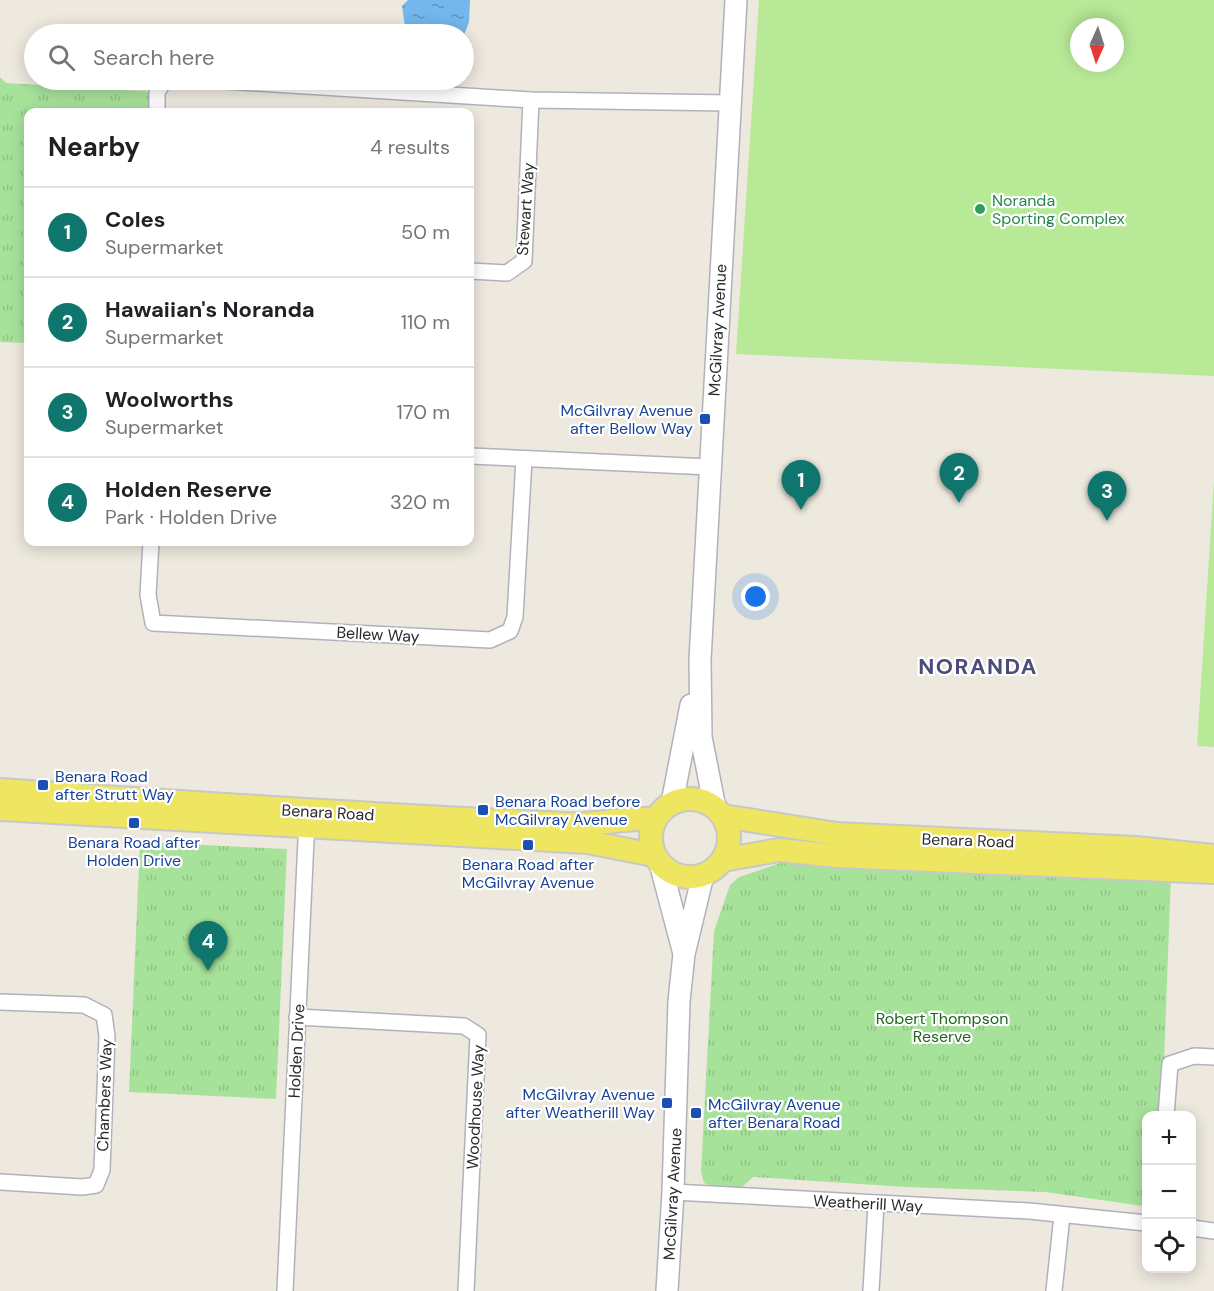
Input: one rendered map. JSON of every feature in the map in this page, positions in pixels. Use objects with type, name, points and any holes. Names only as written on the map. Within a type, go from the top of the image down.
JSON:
[{"type":"main road","name":"McGilvray Avenue","points":[[719,812],[701,737],[700,660],[736,0]]},
{"type":"main road","name":"McGilvray Avenue","points":[[664,811],[700,660]]},
{"type":"main road","name":"Benara Road","points":[[0,790],[587,842],[657,859]]},
{"type":"main road","points":[[694,799],[719,812],[730,838],[723,860],[703,875],[679,876],[657,859],[651,837],[664,811],[694,799]]},
{"type":"main road","name":"Benara Road","points":[[0,809],[589,825],[638,818],[664,811]]},
{"type":"main road","name":"Benara Road","points":[[719,812],[837,834],[1136,848],[1214,856]]},
{"type":"main road","name":"Benara Road","points":[[723,860],[779,850],[838,856],[1214,872]]},
{"type":"main road","name":"McGilvray Avenue","points":[[657,859],[684,954]]},
{"type":"main road","name":"McGilvray Avenue","points":[[667,1291],[673,1192],[679,1001],[684,954],[703,875]]},
{"type":"street","points":[[157,108],[158,90]]},
{"type":"street","points":[[370,90],[531,100],[729,103]]},
{"type":"street","name":"Stewart Way","points":[[474,271],[507,273],[524,261],[531,100]]},
{"type":"street","points":[[474,456],[710,467]]},
{"type":"street","name":"Bellew Way","points":[[152,546],[148,596],[153,623],[490,640],[510,631],[515,616],[524,459]]},
{"type":"street","name":"Holden Drive","points":[[285,1291],[307,819]]},
{"type":"street","name":"Chambers Way","points":[[0,1002],[84,1005],[104,1015],[107,1036],[102,1170],[96,1185],[82,1187],[0,1182]]},
{"type":"street","name":"Woodhouse Way","points":[[297,1017],[464,1026],[478,1035],[466,1291]]},
{"type":"street","points":[[1166,1111],[1170,1064],[1194,1056],[1214,1057]]},
{"type":"street","name":"Weatherill Way","points":[[673,1192],[1062,1215],[1142,1223]]},
{"type":"street","points":[[871,1291],[876,1204]]},
{"type":"street","points":[[1054,1291],[1062,1215]]},
{"type":"street","points":[[1196,1229],[1214,1231]]},
{"type":"green space","name":"Noranda Sporting Complex","points":[[759,0],[1214,0],[1214,376],[736,354]]},
{"type":"green space","points":[[0,77],[6,83],[24,84],[24,90],[157,92],[157,108],[24,108],[24,343],[0,342]]},
{"type":"green space","points":[[1214,480],[1214,747],[1197,746]]},
{"type":"green space","points":[[140,842],[287,849],[276,1099],[129,1092]]},
{"type":"green space","name":"Robert Thompson Reserve","points":[[813,861],[1171,875],[1162,1111],[1142,1111],[1142,1206],[1045,1192],[905,1187],[753,1177],[740,1189],[715,1188],[704,1183],[701,1172],[714,931],[730,885],[739,877],[780,863]]},
{"type":"water","points":[[408,0],[470,0],[469,22],[468,24],[405,24],[402,6]]},
{"type":"place","name":"Noranda Sporting Complex","points":[[980,209]]},
{"type":"place","name":"McGilvray Avenue after Bellow Way","points":[[705,419]]},
{"type":"place","name":"Hawaiian's Noranda","points":[[959,503]]},
{"type":"place","name":"Coles","points":[[801,510]]},
{"type":"place","name":"Woolworths","points":[[1107,521]]},
{"type":"place","name":"Benara Road after Strutt Way","points":[[43,785]]},
{"type":"place","name":"Benara Road before McGilvray Avenue","points":[[483,810]]},
{"type":"place","name":"Benara Road after Holden Drive","points":[[134,823]]},
{"type":"place","name":"Benara Road after McGilvray Avenue","points":[[528,845]]},
{"type":"place","name":"Holden Reserve","points":[[208,971]]},
{"type":"place","name":"McGilvray Avenue after Weatherill Way","points":[[667,1103]]},
{"type":"place","name":"McGilvray Avenue after Benara Road","points":[[696,1113]]},
{"type":"district","name":"NORANDA","points":[[978,666]]}]
